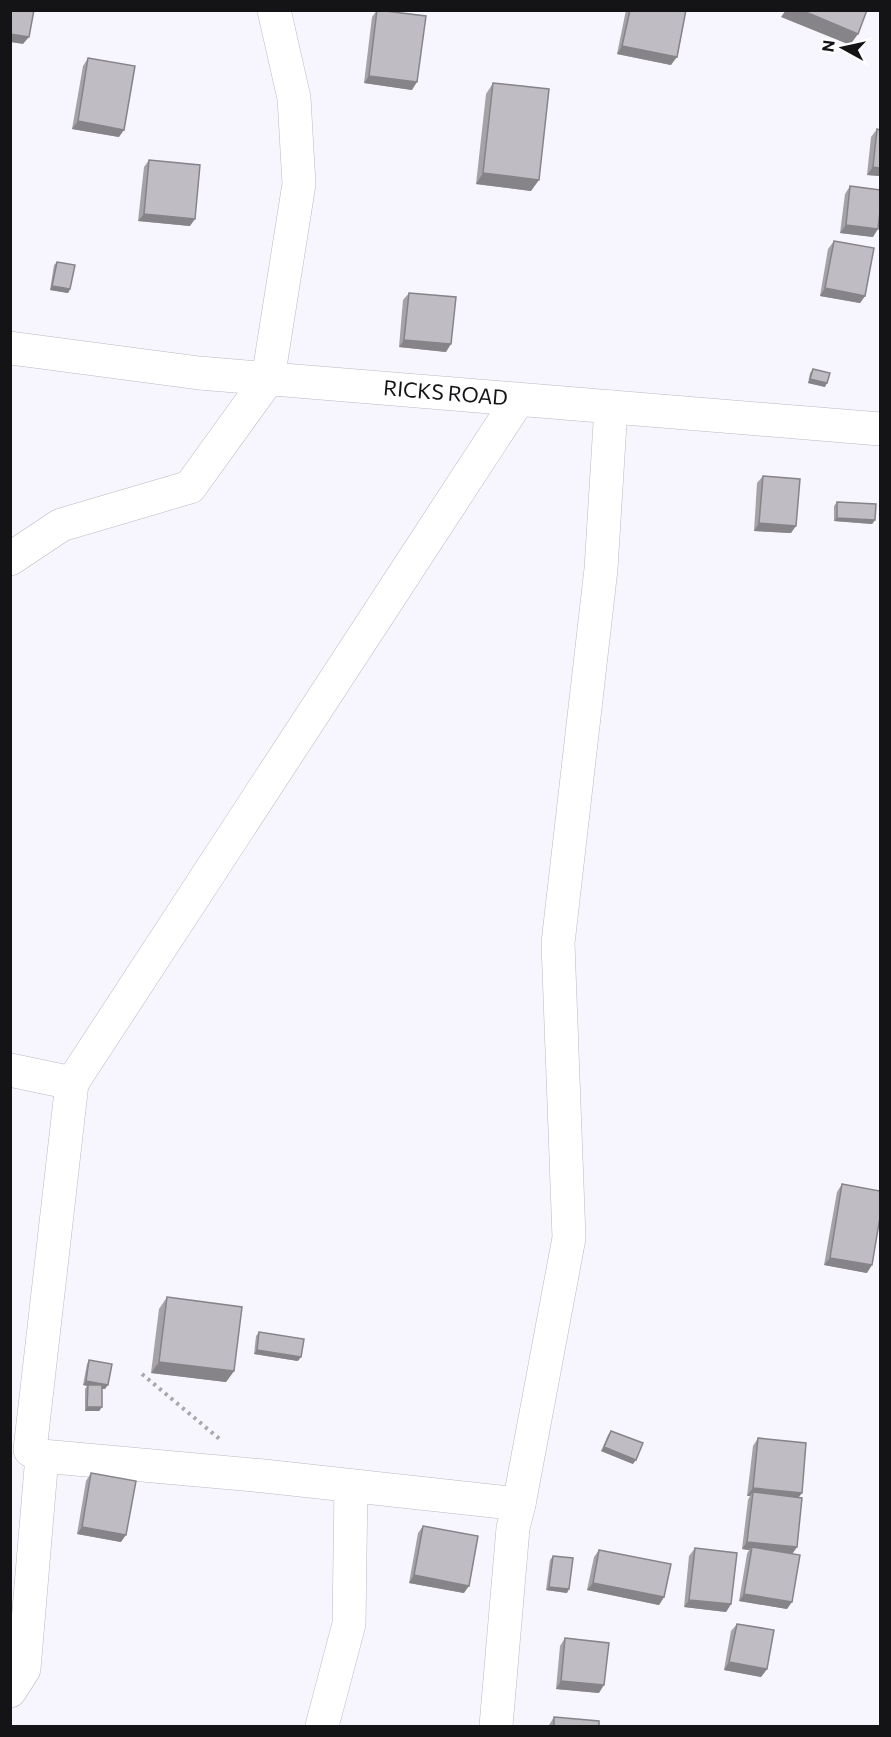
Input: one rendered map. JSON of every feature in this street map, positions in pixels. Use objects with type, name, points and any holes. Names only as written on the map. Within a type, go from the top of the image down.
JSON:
[{"type":"street","points":[[10,559],[61,525],[190,487],[268,379],[299,184],[294,98],[274,10]]},
{"type":"street","name":"RICKS ROAD","points":[[10,348],[199,374],[880,429]]},
{"type":"street","points":[[518,400],[72,1083],[30,1450],[42,1456],[519,1504]]},
{"type":"street","points":[[496,1726],[513,1528],[569,1238],[558,943],[601,569],[611,407]]},
{"type":"street","points":[[10,1070],[72,1083]]},
{"type":"street","points":[[10,1691],[24,1669],[42,1456]]},
{"type":"street","points":[[322,1726],[349,1624],[351,1486]]},
{"type":"path","points":[[142,1374],[229,1447]]},
{"type":"building","points":[[10,10],[34,10],[29,37],[10,34]]},
{"type":"building","points":[[377,10],[426,16],[417,82],[369,76]]},
{"type":"building","points":[[630,10],[686,10],[677,57],[622,46]]},
{"type":"building","points":[[801,10],[867,10],[858,34]]},
{"type":"building","points":[[88,58],[135,66],[124,130],[78,121]]},
{"type":"building","points":[[493,83],[549,89],[539,180],[483,173]]},
{"type":"building","points":[[877,129],[880,130],[880,168],[873,167]]},
{"type":"building","points":[[149,160],[200,165],[195,219],[144,214]]},
{"type":"building","points":[[850,186],[880,190],[878,229],[846,225]]},
{"type":"building","points":[[834,241],[874,248],[865,296],[825,288]]},
{"type":"building","points":[[57,262],[75,265],[70,289],[52,286]]},
{"type":"building","points":[[409,293],[456,297],[451,344],[404,340]]},
{"type":"building","points":[[813,369],[830,373],[827,383],[810,379]]},
{"type":"building","points":[[763,476],[800,479],[796,526],[759,523]]},
{"type":"building","points":[[837,502],[876,504],[875,520],[837,518]]},
{"type":"building","points":[[842,1184],[880,1191],[880,1217],[872,1265],[830,1258]]},
{"type":"building","points":[[167,1297],[242,1307],[234,1371],[159,1362]]},
{"type":"building","points":[[259,1332],[304,1339],[301,1357],[257,1350]]},
{"type":"building","points":[[89,1360],[112,1364],[108,1385],[86,1381]]},
{"type":"building","points":[[88,1385],[102,1385],[102,1407],[87,1407]]},
{"type":"building","points":[[611,1431],[643,1443],[636,1460],[604,1447]]},
{"type":"building","points":[[758,1438],[806,1443],[802,1493],[753,1488]]},
{"type":"building","points":[[91,1473],[136,1481],[126,1535],[82,1527]]},
{"type":"building","points":[[753,1492],[802,1498],[797,1547],[747,1542]]},
{"type":"building","points":[[423,1526],[478,1536],[469,1586],[414,1575]]},
{"type":"building","points":[[752,1547],[800,1555],[792,1602],[744,1594]]},
{"type":"building","points":[[695,1548],[737,1553],[731,1604],[689,1600]]},
{"type":"building","points":[[599,1550],[671,1564],[664,1597],[593,1583]]},
{"type":"building","points":[[553,1556],[573,1558],[569,1589],[549,1587]]},
{"type":"building","points":[[737,1624],[774,1630],[767,1669],[729,1662]]},
{"type":"building","points":[[565,1638],[609,1643],[604,1685],[561,1681]]},
{"type":"building","points":[[554,1717],[599,1721],[599,1726],[554,1726]]}]
